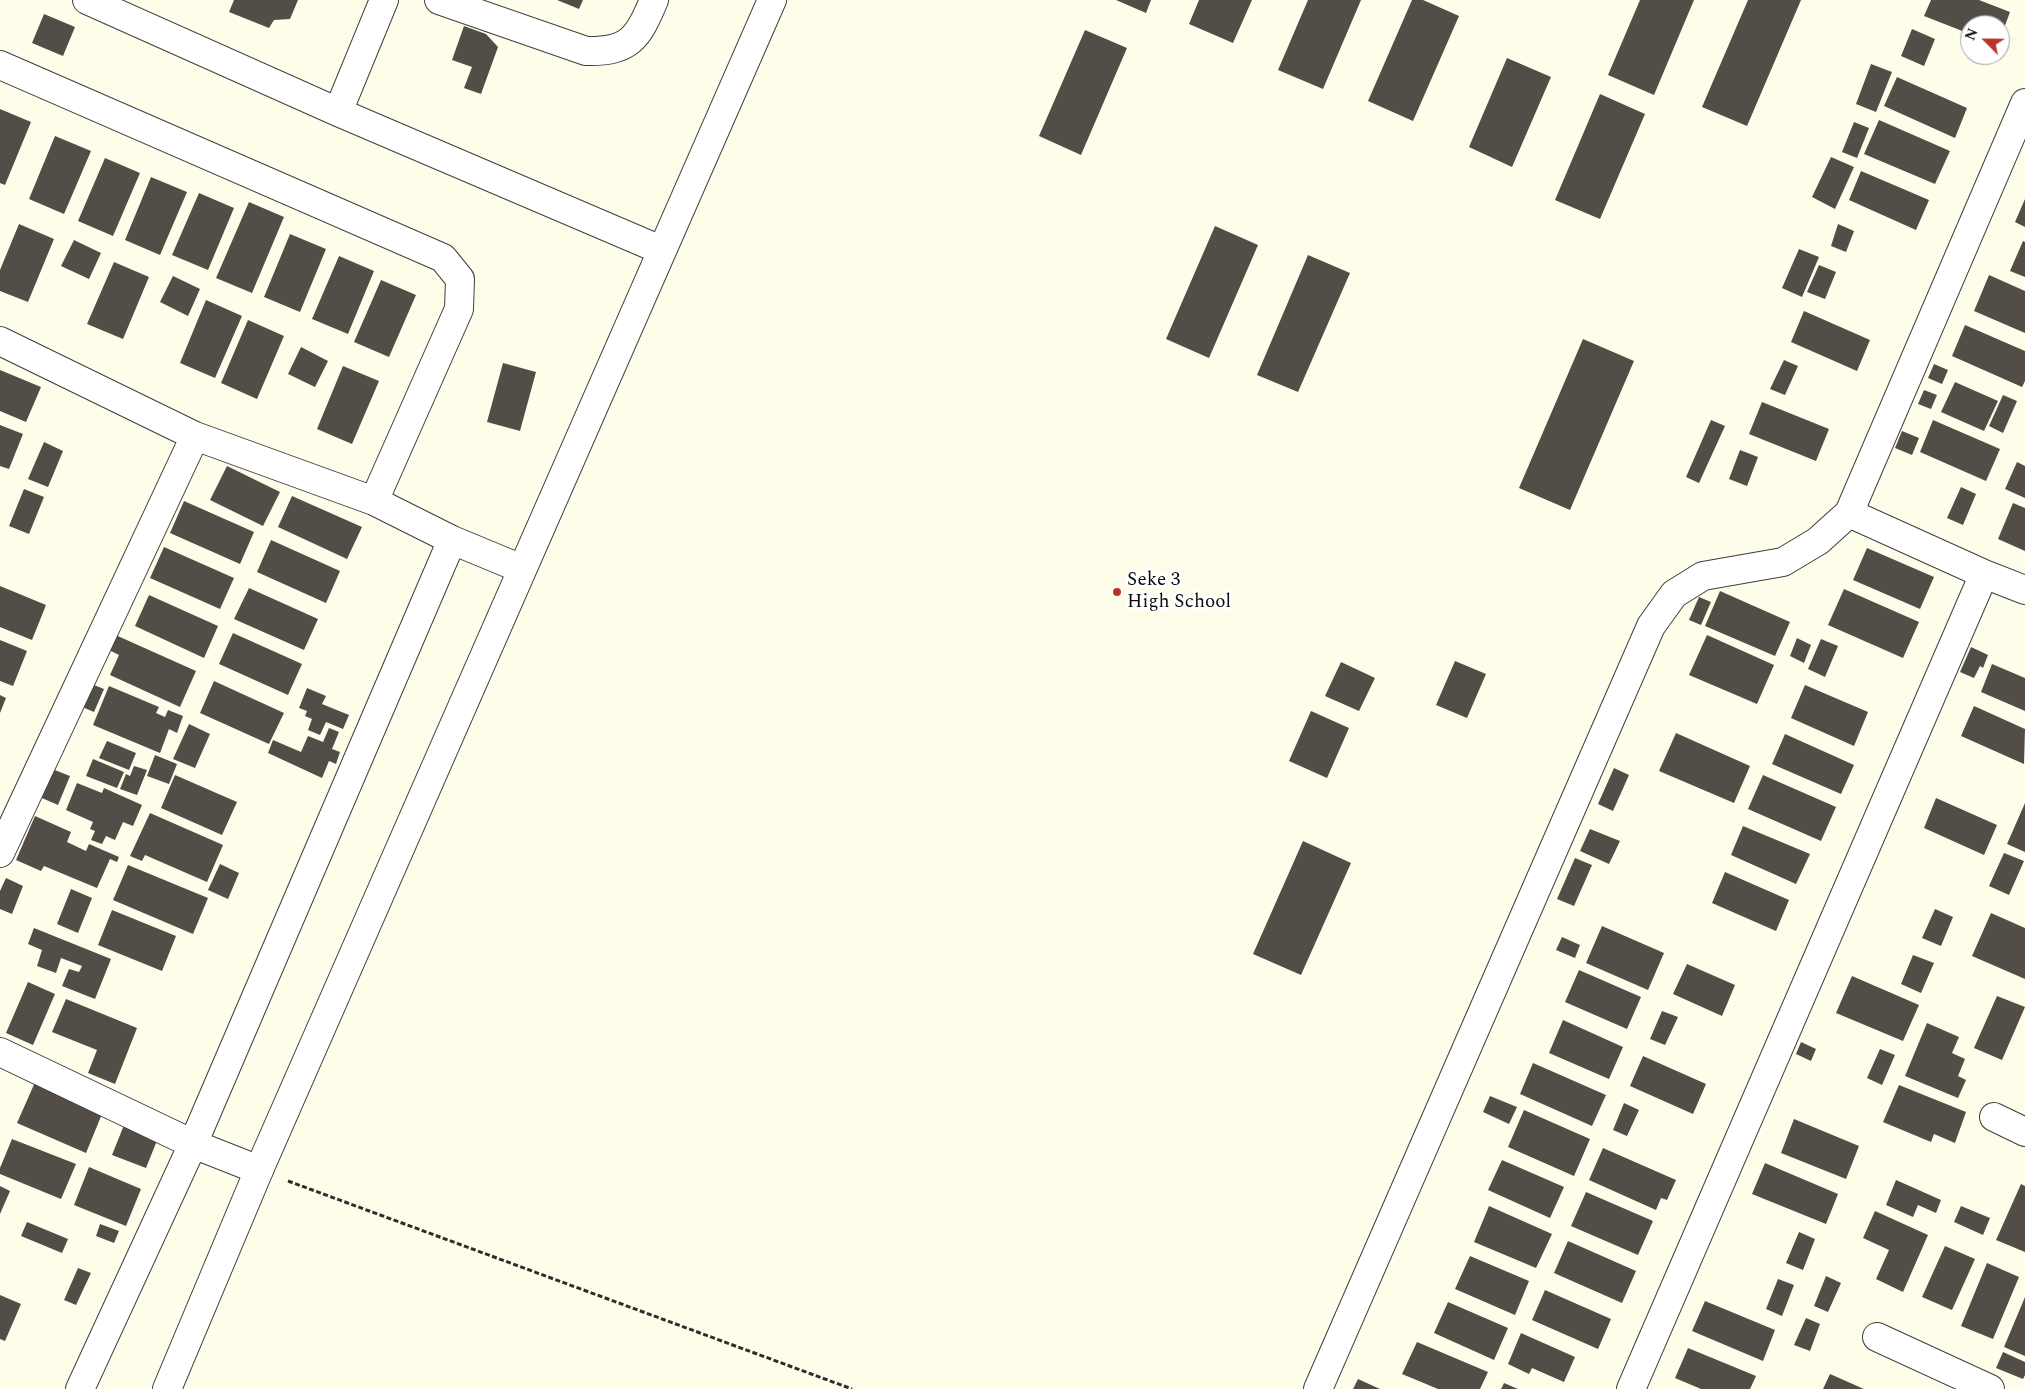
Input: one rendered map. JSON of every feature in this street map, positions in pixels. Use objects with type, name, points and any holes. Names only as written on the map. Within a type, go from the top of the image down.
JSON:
[{"type":"street","points":[[338,112],[384,0]]},
{"type":"street","points":[[439,0],[586,51],[607,52],[629,42],[643,26],[654,0]]},
{"type":"street","points":[[167,1389],[259,1170],[772,0]]},
{"type":"street","points":[[99,2],[338,112],[661,250]]},
{"type":"street","points":[[0,64],[443,258],[460,279],[459,308],[374,501]]},
{"type":"street","points":[[1318,1389],[1651,626],[1674,594],[1704,576],[1783,562],[1818,541],[1848,513],[2025,103]]},
{"type":"street","points":[[0,341],[195,436],[374,501],[452,540],[522,569]]},
{"type":"street","points":[[0,853],[195,436]]},
{"type":"street","points":[[1848,513],[1984,574],[2025,590]]},
{"type":"street","points":[[80,1389],[193,1144],[452,540]]},
{"type":"street","points":[[1631,1389],[1984,574]]},
{"type":"street","points":[[0,1052],[193,1144],[259,1170]]},
{"type":"street","points":[[1994,1117],[2025,1132]]},
{"type":"street","points":[[1876,1337],[1990,1389]]},
{"type":"path","points":[[259,1170],[852,1389]]},
{"type":"building","points":[[234,0],[298,0],[290,19],[274,20],[269,28],[229,12]]},
{"type":"building","points":[[557,0],[583,0],[579,9]]},
{"type":"building","points":[[1116,0],[1151,0],[1146,13]]},
{"type":"building","points":[[1199,0],[1252,0],[1233,43],[1189,24]]},
{"type":"building","points":[[1308,0],[1361,0],[1323,89],[1278,70]]},
{"type":"building","points":[[1412,0],[1423,0],[1459,16],[1413,121],[1368,101]]},
{"type":"building","points":[[1640,0],[1694,0],[1654,95],[1608,75]]},
{"type":"building","points":[[1748,0],[1801,0],[1747,126],[1702,107]]},
{"type":"building","points":[[1931,0],[1979,0],[2010,12],[2009,15],[1960,15],[1960,30],[1924,16]]},
{"type":"building","points":[[44,14],[75,27],[63,56],[32,43]]},
{"type":"building","points":[[464,26],[486,34],[498,47],[481,94],[464,88],[472,67],[452,60]]},
{"type":"building","points":[[1912,29],[1935,39],[1924,66],[1901,56]]},
{"type":"building","points":[[1085,30],[1127,48],[1081,155],[1039,136]]},
{"type":"building","points":[[1507,58],[1551,77],[1512,167],[1469,147]]},
{"type":"building","points":[[1871,64],[1892,72],[1876,112],[1856,104]]},
{"type":"building","points":[[1897,77],[1967,108],[1955,138],[1884,106]]},
{"type":"building","points":[[1600,94],[1645,114],[1600,219],[1555,200]]},
{"type":"building","points":[[0,109],[31,122],[5,185],[0,183]]},
{"type":"building","points":[[1879,120],[1950,151],[1935,184],[1864,154]]},
{"type":"building","points":[[1854,122],[1869,128],[1857,158],[1842,152]]},
{"type":"building","points":[[55,136],[91,151],[64,214],[29,199]]},
{"type":"building","points":[[1831,157],[1854,167],[1835,209],[1812,197]]},
{"type":"building","points":[[105,158],[140,173],[113,236],[78,221]]},
{"type":"building","points":[[1861,171],[1929,200],[1916,230],[1849,200]]},
{"type":"building","points":[[151,177],[187,192],[160,255],[125,240]]},
{"type":"building","points":[[199,193],[234,208],[208,270],[172,255]]},
{"type":"building","points":[[2025,199],[2025,227],[2015,222]]},
{"type":"building","points":[[249,202],[284,217],[252,293],[216,278]]},
{"type":"building","points":[[19,224],[54,239],[28,302],[0,291],[0,270]]},
{"type":"building","points":[[1838,224],[1854,231],[1846,252],[1831,246]]},
{"type":"building","points":[[1215,226],[1258,245],[1209,358],[1166,339]]},
{"type":"building","points":[[290,234],[326,249],[300,312],[264,297]]},
{"type":"building","points":[[74,240],[101,253],[89,279],[61,266]]},
{"type":"building","points":[[2023,241],[2025,242],[2025,277],[2010,271]]},
{"type":"building","points":[[1799,249],[1819,257],[1802,297],[1782,288]]},
{"type":"building","points":[[1308,255],[1350,273],[1298,392],[1257,375]]},
{"type":"building","points":[[339,256],[374,271],[348,334],[312,319]]},
{"type":"building","points":[[114,262],[149,277],[123,339],[87,324]]},
{"type":"building","points":[[1819,265],[1836,272],[1825,299],[1807,292]]},
{"type":"building","points":[[1989,275],[2025,291],[2025,333],[1974,311]]},
{"type":"building","points":[[173,276],[200,289],[188,316],[160,302]]},
{"type":"building","points":[[381,280],[416,295],[389,357],[354,342]]},
{"type":"building","points":[[206,300],[242,316],[215,378],[180,363]]},
{"type":"building","points":[[1804,311],[1870,340],[1857,371],[1791,342]]},
{"type":"building","points":[[248,320],[284,336],[257,399],[221,383]]},
{"type":"building","points":[[1965,325],[2025,351],[2025,381],[2022,387],[1952,356]]},
{"type":"building","points":[[1583,339],[1634,361],[1570,510],[1519,488]]},
{"type":"building","points":[[301,347],[328,361],[315,387],[288,374]]},
{"type":"building","points":[[1784,360],[1798,366],[1785,395],[1770,389]]},
{"type":"building","points":[[503,363],[536,372],[520,431],[487,422]]},
{"type":"building","points":[[1934,364],[1948,370],[1942,384],[1928,378]]},
{"type":"building","points":[[343,366],[379,381],[352,444],[317,429]]},
{"type":"building","points":[[0,370],[41,387],[26,422],[0,411]]},
{"type":"building","points":[[1955,382],[1998,401],[1984,431],[1941,412]]},
{"type":"building","points":[[1924,390],[1937,395],[1931,409],[1918,404]]},
{"type":"building","points":[[2003,395],[2017,401],[2003,433],[1989,426]]},
{"type":"building","points":[[1762,402],[1829,429],[1816,461],[1749,434]]},
{"type":"building","points":[[1711,420],[1725,426],[1699,483],[1686,477]]},
{"type":"building","points":[[1933,420],[2000,449],[1986,481],[1920,452]]},
{"type":"building","points":[[0,425],[23,434],[9,469],[0,466]]},
{"type":"building","points":[[1902,431],[1919,438],[1912,455],[1895,448]]},
{"type":"building","points":[[44,442],[63,451],[48,487],[28,479]]},
{"type":"building","points":[[1740,450],[1758,457],[1747,486],[1729,479]]},
{"type":"building","points":[[2017,462],[2025,466],[2025,498],[2005,489]]},
{"type":"building","points":[[227,466],[280,492],[263,526],[210,500]]},
{"type":"building","points":[[1961,487],[1976,494],[1963,525],[1947,518]]},
{"type":"building","points":[[24,489],[44,497],[29,534],[9,526]]},
{"type":"building","points":[[292,496],[362,527],[347,559],[278,527]]},
{"type":"building","points":[[184,501],[254,532],[240,564],[170,533]]},
{"type":"building","points":[[2013,503],[2025,508],[2025,551],[1998,539]]},
{"type":"building","points":[[271,540],[340,571],[326,603],[257,572]]},
{"type":"building","points":[[164,547],[234,578],[220,609],[150,578]]},
{"type":"building","points":[[1867,548],[1934,577],[1920,609],[1853,580]]},
{"type":"building","points":[[0,586],[46,605],[32,640],[0,627]]},
{"type":"building","points":[[249,588],[318,619],[304,650],[234,619]]},
{"type":"building","points":[[1844,589],[1919,622],[1903,658],[1828,625]]},
{"type":"building","points":[[1720,591],[1790,622],[1775,656],[1705,626]]},
{"type":"building","points":[[149,595],[218,626],[204,658],[135,626]]},
{"type":"building","points":[[1699,597],[1711,602],[1701,625],[1689,620]]},
{"type":"building","points":[[111,633],[196,671],[180,707],[110,675],[119,655],[105,648]]},
{"type":"building","points":[[233,633],[302,664],[288,695],[219,664]]},
{"type":"building","points":[[1707,635],[1774,665],[1757,704],[1689,675]]},
{"type":"building","points":[[1797,638],[1811,645],[1804,663],[1790,656]]},
{"type":"building","points":[[1821,639],[1838,646],[1825,677],[1808,669]]},
{"type":"building","points":[[0,640],[27,651],[13,686],[0,681]]},
{"type":"building","points":[[1971,647],[1988,655],[1983,668],[1980,666],[1974,678],[1960,672]]},
{"type":"building","points":[[1455,661],[1486,674],[1467,718],[1436,705]]},
{"type":"building","points":[[1341,662],[1375,678],[1359,711],[1325,696]]},
{"type":"building","points":[[1992,664],[2025,678],[2025,711],[1981,692]]},
{"type":"building","points":[[214,681],[284,713],[269,744],[200,713]]},
{"type":"building","points":[[89,683],[104,689],[94,712],[73,703]]},
{"type":"building","points":[[1805,685],[1868,712],[1854,746],[1791,718]]},
{"type":"building","points":[[109,686],[159,707],[156,713],[165,717],[168,710],[183,716],[177,733],[169,729],[160,753],[93,725]]},
{"type":"building","points":[[307,688],[326,696],[322,704],[349,715],[343,729],[326,722],[320,735],[308,730],[312,719],[305,716],[307,711],[299,708]]},
{"type":"building","points":[[0,695],[6,698],[0,713]]},
{"type":"building","points":[[1974,706],[2025,729],[2024,764],[1961,736]]},
{"type":"building","points":[[1311,711],[1349,728],[1327,778],[1289,761]]},
{"type":"building","points":[[189,724],[210,734],[195,768],[173,759]]},
{"type":"building","points":[[329,728],[339,732],[332,749],[340,752],[336,764],[329,761],[322,778],[268,753],[273,740],[301,752],[308,736],[323,742]]},
{"type":"building","points":[[1676,733],[1750,766],[1734,803],[1659,771]]},
{"type":"building","points":[[1785,734],[1854,765],[1841,794],[1772,764]]},
{"type":"building","points":[[107,741],[136,753],[129,770],[99,758]]},
{"type":"building","points":[[155,755],[177,764],[169,784],[147,776]]},
{"type":"building","points":[[93,759],[124,772],[117,788],[86,776]]},
{"type":"building","points":[[134,766],[147,770],[137,795],[120,789],[126,774],[130,776]]},
{"type":"building","points":[[47,767],[70,776],[58,805],[35,795]]},
{"type":"building","points":[[1614,768],[1629,775],[1613,811],[1598,804]]},
{"type":"building","points":[[175,775],[237,802],[222,835],[161,808]]},
{"type":"building","points":[[1763,775],[1836,807],[1821,841],[1748,809]]},
{"type":"building","points":[[77,783],[102,793],[104,788],[142,805],[133,826],[123,822],[115,840],[106,836],[102,844],[91,840],[95,831],[90,829],[93,822],[66,810]]},
{"type":"building","points":[[1936,798],[1997,825],[1984,855],[1924,828]]},
{"type":"building","points":[[2025,803],[2025,852],[2007,844]]},
{"type":"building","points":[[150,813],[223,845],[207,882],[145,855],[142,861],[130,856]]},
{"type":"building","points":[[35,816],[71,832],[67,842],[86,851],[89,844],[119,857],[117,862],[110,859],[97,888],[44,866],[41,871],[16,860]]},
{"type":"building","points":[[1743,826],[1810,854],[1796,884],[1731,855]]},
{"type":"building","points":[[1590,829],[1620,841],[1609,864],[1580,851]]},
{"type":"building","points":[[1303,841],[1351,863],[1301,975],[1253,954]]},
{"type":"building","points":[[2004,853],[2024,861],[2009,895],[1989,886]]},
{"type":"building","points":[[1575,858],[1592,865],[1574,906],[1557,899]]},
{"type":"building","points":[[220,864],[239,873],[228,899],[208,890]]},
{"type":"building","points":[[128,865],[208,898],[193,934],[113,900]]},
{"type":"building","points":[[1725,872],[1789,900],[1776,931],[1712,903]]},
{"type":"building","points":[[6,878],[23,886],[12,914],[0,909],[0,891]]},
{"type":"building","points":[[71,889],[92,898],[78,933],[57,924]]},
{"type":"building","points":[[1935,909],[1953,917],[1941,946],[1922,938]]},
{"type":"building","points":[[112,910],[176,936],[162,971],[98,945]]},
{"type":"building","points":[[1991,913],[2025,928],[2025,979],[1972,956]]},
{"type":"building","points":[[1602,926],[1664,953],[1648,990],[1586,963]]},
{"type":"building","points":[[34,928],[111,959],[95,999],[62,986],[69,969],[79,972],[82,966],[61,958],[56,973],[37,966],[42,950],[28,944]]},
{"type":"building","points":[[1562,937],[1580,945],[1575,958],[1556,950]]},
{"type":"building","points":[[1913,955],[1934,963],[1921,993],[1901,984]]},
{"type":"building","points":[[1687,964],[1735,985],[1722,1016],[1673,994]]},
{"type":"building","points":[[1579,970],[1641,997],[1627,1029],[1565,1002]]},
{"type":"building","points":[[1852,976],[1919,1005],[1903,1041],[1836,1013]]},
{"type":"building","points":[[28,982],[55,994],[33,1045],[6,1033]]},
{"type":"building","points":[[1997,996],[2025,1007],[2002,1060],[1974,1048]]},
{"type":"building","points":[[66,999],[137,1028],[115,1084],[88,1073],[97,1050],[52,1032]]},
{"type":"building","points":[[1662,1011],[1678,1017],[1665,1045],[1650,1039]]},
{"type":"building","points":[[1563,1020],[1623,1047],[1609,1079],[1549,1053]]},
{"type":"building","points":[[1927,1023],[1959,1037],[1952,1053],[1965,1059],[1958,1076],[1966,1080],[1958,1098],[1905,1076]]},
{"type":"building","points":[[1801,1042],[1816,1049],[1811,1061],[1796,1054]]},
{"type":"building","points":[[1880,1049],[1895,1055],[1882,1085],[1867,1078]]},
{"type":"building","points":[[1643,1056],[1706,1084],[1693,1114],[1630,1086]]},
{"type":"building","points":[[1533,1063],[1606,1095],[1592,1126],[1520,1094]]},
{"type":"building","points":[[36,1080],[104,1109],[86,1153],[17,1123]]},
{"type":"building","points":[[1899,1085],[1966,1112],[1955,1143],[1934,1134],[1931,1142],[1883,1122]]},
{"type":"building","points":[[1490,1096],[1517,1107],[1509,1124],[1483,1112]]},
{"type":"building","points":[[1624,1103],[1639,1110],[1627,1136],[1613,1130]]},
{"type":"building","points":[[1524,1110],[1590,1139],[1574,1176],[1508,1147]]},
{"type":"building","points":[[1794,1119],[1859,1146],[1846,1179],[1781,1153]]},
{"type":"building","points":[[124,1125],[158,1138],[146,1168],[112,1155]]},
{"type":"building","points":[[12,1139],[76,1164],[61,1199],[0,1174],[0,1168]]},
{"type":"building","points":[[1603,1148],[1676,1180],[1667,1200],[1661,1198],[1656,1210],[1589,1180]]},
{"type":"building","points":[[1502,1160],[1564,1187],[1550,1218],[1488,1190]]},
{"type":"building","points":[[1765,1163],[1838,1194],[1826,1224],[1752,1194]]},
{"type":"building","points":[[89,1167],[141,1189],[126,1226],[74,1205]]},
{"type":"building","points":[[1896,1180],[1941,1200],[1936,1213],[1918,1205],[1913,1217],[1886,1205]]},
{"type":"building","points":[[2021,1184],[2025,1186],[2025,1252],[1996,1240]]},
{"type":"building","points":[[0,1186],[10,1191],[0,1214]]},
{"type":"building","points":[[1586,1192],[1653,1221],[1638,1255],[1571,1226]]},
{"type":"building","points":[[1489,1206],[1552,1234],[1536,1268],[1474,1242]]},
{"type":"building","points":[[1961,1206],[1990,1218],[1983,1235],[1954,1222]]},
{"type":"building","points":[[1875,1211],[1928,1235],[1903,1292],[1876,1279],[1889,1250],[1863,1238]]},
{"type":"building","points":[[27,1222],[68,1239],[62,1253],[21,1236]]},
{"type":"building","points":[[100,1224],[119,1231],[114,1243],[96,1236]]},
{"type":"building","points":[[1799,1232],[1815,1239],[1803,1270],[1786,1263]]},
{"type":"building","points":[[1568,1241],[1636,1271],[1622,1303],[1554,1273]]},
{"type":"building","points":[[1945,1246],[1975,1259],[1952,1310],[1922,1297]]},
{"type":"building","points":[[1470,1256],[1529,1281],[1515,1315],[1455,1289]]},
{"type":"building","points":[[1987,1263],[2019,1277],[1993,1339],[1961,1326]]},
{"type":"building","points":[[78,1268],[91,1273],[76,1305],[64,1300]]},
{"type":"building","points":[[1826,1276],[1841,1283],[1828,1312],[1814,1306]]},
{"type":"building","points":[[1778,1279],[1794,1285],[1782,1316],[1766,1309]]},
{"type":"building","points":[[1545,1290],[1611,1319],[1598,1349],[1532,1320]]},
{"type":"building","points":[[0,1295],[21,1304],[5,1341],[0,1339]]},
{"type":"building","points":[[2025,1297],[2025,1356],[2004,1347]]},
{"type":"building","points":[[1705,1301],[1775,1330],[1763,1361],[1692,1331]]},
{"type":"building","points":[[1448,1302],[1508,1328],[1494,1360],[1434,1333]]},
{"type":"building","points":[[1806,1318],[1820,1324],[1810,1351],[1794,1345]]},
{"type":"building","points":[[1521,1333],[1575,1357],[1564,1382],[1532,1368],[1529,1374],[1508,1364]]},
{"type":"building","points":[[1417,1342],[1488,1372],[1480,1389],[1438,1389],[1402,1374]]},
{"type":"building","points":[[1688,1348],[1756,1376],[1750,1389],[1701,1389],[1675,1378]]},
{"type":"building","points":[[2003,1352],[2025,1362],[2025,1375],[2023,1379],[1996,1368]]},
{"type":"building","points":[[1830,1374],[1864,1389],[1823,1389]]},
{"type":"building","points":[[1358,1379],[1380,1389],[1353,1389]]},
{"type":"building","points":[[1504,1383],[1518,1389],[1501,1389]]},
{"type":"place","name":"Seke 3 High School","points":[[1117,592]]}]
